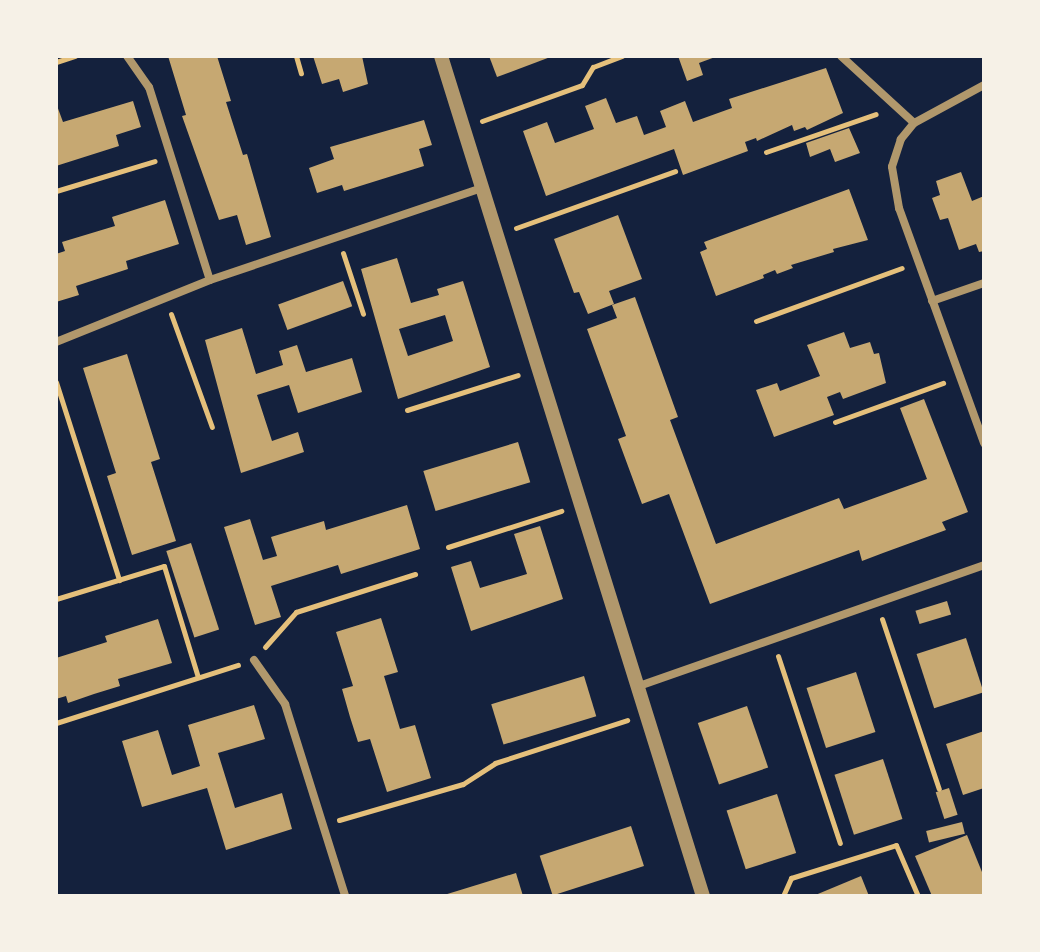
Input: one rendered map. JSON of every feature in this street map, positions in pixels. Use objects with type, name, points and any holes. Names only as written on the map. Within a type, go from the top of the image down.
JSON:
[{"type":"street","points":[[127,56],[149,87],[210,280]]},
{"type":"street","points":[[441,56],[639,686],[699,895]]},
{"type":"street","points":[[841,56],[914,123]]},
{"type":"street","points":[[984,85],[914,123],[901,139],[892,167],[899,208],[984,443]]},
{"type":"street","points":[[56,342],[210,280],[482,188]]},
{"type":"street","points":[[932,301],[984,283]]},
{"type":"street","points":[[639,686],[984,565]]},
{"type":"street","points":[[254,660],[285,704],[345,896]]},
{"type":"path","points":[[56,62],[75,56]]},
{"type":"path","points":[[296,56],[301,73]]},
{"type":"path","points":[[464,128],[582,85],[593,67],[622,56]]},
{"type":"path","points":[[766,152],[895,107]]},
{"type":"path","points":[[56,191],[171,156]]},
{"type":"path","points":[[496,235],[675,171]]},
{"type":"path","points":[[337,237],[363,314]]},
{"type":"path","points":[[756,321],[918,262]]},
{"type":"path","points":[[165,298],[212,427]]},
{"type":"path","points":[[407,410],[538,368]]},
{"type":"path","points":[[835,422],[959,377]]},
{"type":"path","points":[[56,382],[119,580]]},
{"type":"path","points":[[448,547],[581,505]]},
{"type":"path","points":[[56,599],[164,566],[198,677]]},
{"type":"path","points":[[56,723],[254,660],[296,612],[415,574]]},
{"type":"path","points":[[877,603],[939,789]]},
{"type":"path","points":[[772,640],[840,843]]},
{"type":"path","points":[[323,825],[463,784],[495,763],[647,714]]},
{"type":"path","points":[[783,896],[791,878],[896,845],[918,896]]},
{"type":"building","points":[[168,56],[217,56],[231,101],[226,102],[243,155],[247,154],[271,237],[246,245],[237,215],[219,220],[182,116],[186,115]]},
{"type":"building","points":[[313,56],[362,56],[368,84],[343,92],[339,79],[322,84]]},
{"type":"building","points":[[489,56],[553,56],[497,77]]},
{"type":"building","points":[[678,56],[718,56],[699,63],[703,75],[687,81]]},
{"type":"building","points":[[826,68],[843,113],[807,130],[805,127],[794,131],[792,125],[757,141],[756,138],[745,142],[748,151],[683,175],[674,149],[546,196],[523,131],[547,122],[555,143],[594,129],[585,106],[606,98],[616,123],[637,116],[644,135],[666,127],[660,111],[685,101],[693,122],[732,108],[729,99]]},
{"type":"building","points":[[133,101],[141,127],[116,135],[119,146],[56,166],[56,103],[63,122]]},
{"type":"building","points":[[424,120],[432,145],[419,149],[424,166],[344,191],[342,185],[317,193],[309,168],[334,159],[330,147]]},
{"type":"building","points":[[849,128],[860,153],[835,162],[830,149],[810,157],[806,143]]},
{"type":"building","points":[[961,172],[972,201],[984,196],[984,251],[979,252],[976,244],[959,250],[948,218],[940,220],[932,198],[940,195],[936,181]]},
{"type":"building","points":[[849,189],[868,240],[833,249],[834,252],[791,265],[793,268],[777,274],[775,270],[763,275],[764,278],[716,296],[700,252],[707,249],[704,242]]},
{"type":"building","points":[[165,200],[179,244],[126,261],[128,269],[76,286],[79,295],[56,302],[56,254],[65,251],[62,242],[115,226],[112,217]]},
{"type":"building","points":[[618,215],[642,279],[609,291],[614,304],[588,314],[579,292],[574,293],[554,239]]},
{"type":"building","points":[[397,258],[411,303],[439,295],[437,289],[463,281],[490,367],[398,399],[361,269]],"holes":[[[445,315],[453,341],[408,356],[399,329]]]},
{"type":"building","points":[[343,281],[352,306],[287,330],[278,305]]},
{"type":"building","points":[[635,297],[678,417],[670,420],[716,544],[839,498],[844,509],[927,479],[900,408],[924,399],[968,512],[942,522],[946,530],[862,561],[859,550],[710,604],[669,494],[642,504],[618,439],[626,436],[587,329],[617,318],[612,305]]},
{"type":"building","points":[[242,328],[256,374],[283,365],[279,351],[297,345],[306,372],[352,358],[362,392],[298,413],[289,385],[257,395],[272,441],[298,432],[304,452],[241,473],[205,340]]},
{"type":"building","points":[[844,332],[850,348],[870,342],[874,354],[879,353],[886,383],[843,399],[840,392],[827,397],[834,415],[774,437],[756,390],[777,383],[780,391],[820,376],[807,345]]},
{"type":"building","points":[[127,354],[160,459],[151,462],[176,541],[132,555],[107,476],[116,473],[83,368]]},
{"type":"building","points":[[518,442],[530,482],[436,511],[423,471]]},
{"type":"building","points":[[407,505],[420,549],[341,574],[338,565],[271,586],[281,617],[255,625],[224,527],[250,519],[263,560],[277,556],[271,537],[324,521],[326,530]]},
{"type":"building","points":[[540,526],[563,599],[471,631],[451,567],[471,561],[480,588],[527,574],[514,534]]},
{"type":"building","points":[[191,543],[219,630],[194,638],[166,551]]},
{"type":"building","points":[[947,601],[951,614],[920,624],[915,611]]},
{"type":"building","points":[[381,618],[398,672],[384,676],[400,729],[415,725],[431,778],[387,792],[370,739],[358,742],[350,717],[342,689],[353,686],[336,632]]},
{"type":"building","points":[[158,619],[172,663],[118,679],[120,686],[68,703],[66,696],[56,699],[56,658],[107,642],[105,636]]},
{"type":"building","points":[[966,638],[984,692],[934,708],[917,654]]},
{"type":"building","points":[[856,672],[875,732],[826,748],[807,688]]},
{"type":"building","points":[[584,676],[596,716],[504,745],[491,704]]},
{"type":"building","points":[[254,705],[265,739],[218,753],[235,808],[282,793],[292,829],[226,850],[207,788],[142,807],[122,741],[158,730],[172,775],[200,766],[188,725]]},
{"type":"building","points":[[747,706],[768,767],[719,784],[698,723]]},
{"type":"building","points":[[984,731],[984,788],[963,795],[946,744]]},
{"type":"building","points":[[883,759],[902,819],[854,835],[834,775]]},
{"type":"building","points":[[949,788],[958,815],[944,819],[936,792]]},
{"type":"building","points":[[777,794],[796,853],[746,869],[727,810]]},
{"type":"building","points":[[962,822],[965,834],[929,843],[926,831]]},
{"type":"building","points":[[631,826],[644,866],[553,896],[540,856]]},
{"type":"building","points":[[967,835],[984,877],[984,896],[932,896],[915,856]]},
{"type":"building","points":[[516,873],[523,896],[444,896],[444,895]]},
{"type":"building","points":[[861,876],[869,896],[813,896]]}]
